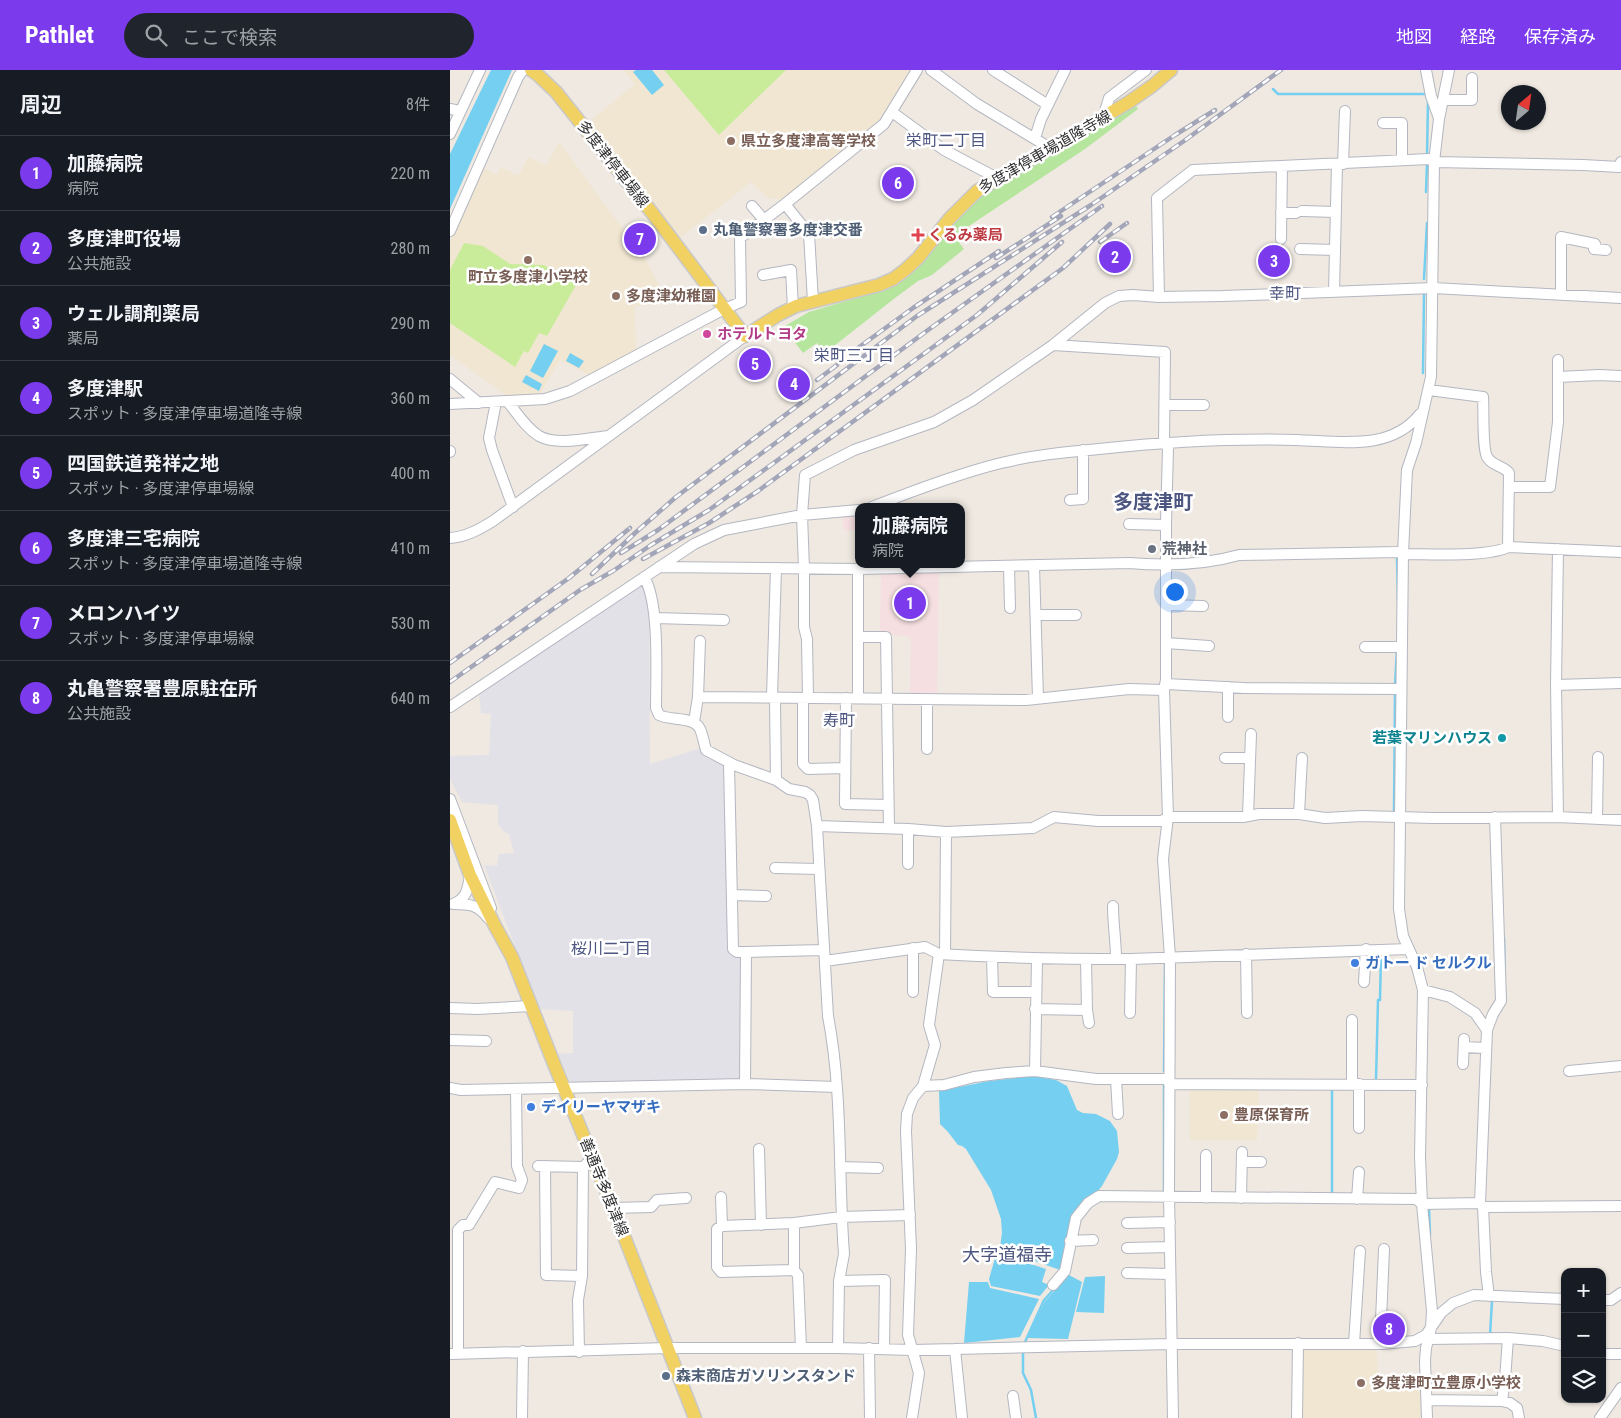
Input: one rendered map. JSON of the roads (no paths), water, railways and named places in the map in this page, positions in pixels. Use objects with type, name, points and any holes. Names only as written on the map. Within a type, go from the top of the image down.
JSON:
[{"type":"main road","name":"多度津停車場線","points":[[531,70],[544,79],[556,92],[653,214],[745,336]]},
{"type":"main road","name":"多度津停車場道隆寺線","points":[[745,336],[793,308],[813,301],[879,285],[906,270],[962,204],[977,190],[1103,118],[1152,86],[1171,70]]},
{"type":"main road","name":"善通寺多度津線","points":[[450,820],[470,875],[512,957],[614,1208],[695,1418]]},
{"type":"street","points":[[450,134],[455,110],[480,70]]},
{"type":"street","points":[[450,231],[518,77],[523,70]]},
{"type":"street","points":[[450,404],[544,399],[570,391],[724,309],[741,302],[740,238],[884,124],[917,70]]},
{"type":"street","points":[[931,70],[977,104],[1050,148]]},
{"type":"street","points":[[993,70],[1048,105]]},
{"type":"street","points":[[1035,138],[1064,70]]},
{"type":"street","points":[[1103,118],[1109,98],[1146,70]]},
{"type":"street","points":[[1426,70],[1431,96],[1439,119]]},
{"type":"street","points":[[1427,1418],[1425,1361],[1432,1311],[1422,1204],[1420,1157],[1423,990],[1417,967],[1403,936],[1398,909],[1400,688],[1398,647],[1408,470],[1431,377],[1434,162],[1439,119],[1449,70]]},
{"type":"street","points":[[1443,100],[1472,100],[1475,83]]},
{"type":"street","points":[[1334,292],[1336,212],[1345,111]]},
{"type":"street","points":[[892,112],[944,150],[997,178]]},
{"type":"street","points":[[1383,123],[1402,123],[1402,160]]},
{"type":"street","points":[[1159,297],[1157,198],[1193,170],[1429,159],[1434,162],[1583,164],[1619,167],[1621,162]]},
{"type":"street","points":[[1281,239],[1282,166]]},
{"type":"street","points":[[785,204],[809,234],[813,301]]},
{"type":"street","points":[[752,206],[764,220]]},
{"type":"street","points":[[1282,213],[1336,212]]},
{"type":"street","points":[[1561,294],[1561,238],[1595,244],[1594,249],[1606,250]]},
{"type":"street","points":[[1300,249],[1335,250]]},
{"type":"street","points":[[763,274],[791,270],[793,308]]},
{"type":"street","points":[[845,768],[808,769],[803,764],[807,638],[804,627],[802,515],[805,475],[854,450],[934,422],[973,400],[1053,345],[1105,304],[1119,296],[1159,297],[1433,288],[1621,298]]},
{"type":"street","points":[[450,538],[481,529],[745,336]]},
{"type":"street","points":[[1053,345],[1165,352],[1164,442],[1168,448],[1165,687],[1168,817],[1163,859],[1170,957],[1169,1196],[1173,1418]]},
{"type":"street","points":[[1509,487],[1550,487],[1558,422],[1558,360]]},
{"type":"street","points":[[1558,376],[1621,376]]},
{"type":"street","points":[[450,379],[479,402]]},
{"type":"street","points":[[1429,390],[1483,397],[1487,458],[1507,470],[1510,474],[1508,547]]},
{"type":"street","points":[[496,402],[489,438],[513,507]]},
{"type":"street","points":[[508,402],[525,424],[540,436],[553,441],[608,436]]},
{"type":"street","points":[[1164,405],[1204,405]]},
{"type":"street","points":[[882,503],[951,476],[1038,455],[1164,442],[1247,439],[1361,442],[1385,439],[1413,424],[1422,411]]},
{"type":"street","points":[[1406,429],[1413,429],[1417,438]]},
{"type":"street","points":[[1070,500],[1083,499],[1083,450]]},
{"type":"street","points":[[450,707],[694,544],[724,530],[802,515],[855,510]]},
{"type":"street","points":[[1129,524],[1166,525]]},
{"type":"street","points":[[965,567],[1129,563],[1148,565],[1218,561],[1239,555],[1499,552],[1508,547],[1621,552]]},
{"type":"street","points":[[1558,549],[1556,685],[1558,817]]},
{"type":"street","points":[[1009,566],[1010,608]]},
{"type":"street","points":[[1034,566],[1038,698]]},
{"type":"street","points":[[659,567],[908,568]]},
{"type":"street","points":[[776,568],[772,696],[775,701],[776,780]]},
{"type":"street","points":[[858,569],[858,698]]},
{"type":"street","points":[[644,577],[649,585],[655,618],[656,708],[659,715],[665,718],[694,722],[700,728],[706,750],[729,762],[776,780],[789,789],[805,792],[813,800],[817,826],[828,1016],[834,1045],[837,1087],[844,1254],[840,1280],[838,1348]]},
{"type":"street","points":[[1166,605],[1204,606]]},
{"type":"street","points":[[1036,615],[1076,615]]},
{"type":"street","points":[[655,618],[724,620]]},
{"type":"street","points":[[858,637],[886,637],[888,828]]},
{"type":"street","points":[[694,722],[698,697],[700,641]]},
{"type":"street","points":[[1166,643],[1209,646]]},
{"type":"street","points":[[1365,648],[1398,647]]},
{"type":"street","points":[[1556,685],[1621,683]]},
{"type":"street","points":[[698,697],[772,696],[1026,700],[1165,687],[1400,688]]},
{"type":"street","points":[[1228,687],[1228,717]]},
{"type":"street","points":[[846,698],[845,804],[888,805]]},
{"type":"street","points":[[927,749],[928,699]]},
{"type":"street","points":[[1248,816],[1251,734]]},
{"type":"street","points":[[1597,819],[1598,757]]},
{"type":"street","points":[[1226,758],[1250,758]]},
{"type":"street","points":[[1300,814],[1302,758]]},
{"type":"street","points":[[729,762],[733,949],[738,952],[825,956],[926,946],[942,954],[1131,959],[1366,949],[1408,949]]},
{"type":"street","points":[[450,799],[497,930]]},
{"type":"street","points":[[817,826],[946,832],[1033,828],[1054,817],[1098,821],[1162,821],[1168,817],[1248,816],[1259,814],[1300,814],[1325,818],[1558,817],[1621,820]]},
{"type":"street","points":[[1489,1296],[1482,1205],[1486,1048],[1487,1030],[1493,1014],[1501,1001],[1495,817]]},
{"type":"street","points":[[908,829],[908,864]]},
{"type":"street","points":[[912,1418],[919,1374],[908,1335],[911,1249],[906,1131],[907,1114],[913,1098],[923,1086],[935,1045],[929,1025],[942,954],[946,832]]},
{"type":"street","points":[[775,868],[819,868]]},
{"type":"street","points":[[452,903],[461,900],[466,895],[470,875]]},
{"type":"street","points":[[732,894],[766,896]]},
{"type":"street","points":[[452,903],[476,906],[497,930]]},
{"type":"street","points":[[1113,906],[1116,959]]},
{"type":"street","points":[[912,948],[913,992]]},
{"type":"street","points":[[1364,982],[1366,949]]},
{"type":"street","points":[[745,1084],[746,952]]},
{"type":"street","points":[[1246,954],[1247,1013]]},
{"type":"street","points":[[992,956],[992,992],[1035,992]]},
{"type":"street","points":[[1035,1071],[1037,958]]},
{"type":"street","points":[[1086,959],[1089,1023]]},
{"type":"street","points":[[1130,1014],[1131,959]]},
{"type":"street","points":[[1423,990],[1450,997],[1475,1013],[1487,1030]]},
{"type":"street","points":[[450,1008],[477,1009],[531,1006]]},
{"type":"street","points":[[1035,1009],[1087,1010]]},
{"type":"street","points":[[1352,1020],[1351,1045],[1353,1048],[1354,1082],[1359,1128]]},
{"type":"street","points":[[450,1040],[486,1040]]},
{"type":"street","points":[[1463,1064],[1464,1043],[1486,1048]]},
{"type":"street","points":[[1569,1071],[1621,1066]]},
{"type":"street","points":[[923,1086],[944,1085],[990,1075],[1035,1071],[1096,1079],[1169,1082],[1354,1082],[1422,1085]]},
{"type":"street","points":[[1116,1079],[1118,1114]]},
{"type":"street","points":[[450,1088],[461,1090],[745,1084],[837,1087]]},
{"type":"street","points":[[516,1089],[517,1166],[522,1180],[519,1188],[495,1182],[469,1225],[463,1225],[458,1230],[454,1354],[523,1351],[579,1352],[668,1348],[869,1348],[913,1350],[1172,1344],[1380,1344],[1415,1341],[1426,1336],[1441,1313],[1453,1303],[1474,1295],[1561,1299]]},
{"type":"street","points":[[759,1149],[761,1225]]},
{"type":"street","points":[[1206,1155],[1206,1198]]},
{"type":"street","points":[[1241,1195],[1242,1157],[1261,1162]]},
{"type":"street","points":[[582,1276],[546,1276],[542,1166],[583,1167],[593,1158]]},
{"type":"street","points":[[579,1352],[578,1300],[582,1276],[583,1167]]},
{"type":"street","points":[[840,1167],[878,1168]]},
{"type":"street","points":[[1357,1196],[1359,1172]]},
{"type":"street","points":[[1053,1285],[1065,1271],[1073,1225],[1080,1211],[1098,1196],[1206,1198],[1241,1195],[1357,1196],[1416,1199],[1422,1204],[1621,1206]]},
{"type":"street","points":[[721,1197],[722,1226]]},
{"type":"street","points":[[614,1208],[651,1207],[657,1200],[686,1198]]},
{"type":"street","points":[[794,1270],[721,1272],[716,1267],[717,1229],[722,1226],[794,1223],[841,1217],[910,1215]]},
{"type":"street","points":[[1127,1223],[1170,1222]]},
{"type":"street","points":[[794,1223],[794,1270],[798,1275],[801,1348]]},
{"type":"street","points":[[1070,1242],[1093,1240]]},
{"type":"street","points":[[1126,1248],[1170,1247]]},
{"type":"street","points":[[1380,1344],[1384,1249]]},
{"type":"street","points":[[1354,1344],[1360,1251]]},
{"type":"street","points":[[1127,1273],[1170,1274]]},
{"type":"street","points":[[840,1280],[885,1280],[884,1349]]},
{"type":"street","points":[[1428,1339],[1508,1338],[1543,1341],[1561,1345]]},
{"type":"street","points":[[1502,1401],[1506,1380],[1508,1338]]},
{"type":"street","points":[[1297,1418],[1298,1343]]},
{"type":"street","points":[[869,1348],[870,1418]]},
{"type":"street","points":[[954,1349],[962,1418]]},
{"type":"street","points":[[522,1418],[523,1351]]},
{"type":"street","points":[[1606,1354],[1621,1354]]},
{"type":"street","points":[[1600,1418],[1621,1388]]},
{"type":"street","points":[[1013,1396],[1016,1418]]},
{"type":"street","points":[[1427,1400],[1502,1401],[1510,1403],[1517,1408],[1519,1418]]},
{"type":"water","points":[[491,70],[512,70],[450,209],[450,154]]},
{"type":"water","points":[[636,70],[652,70],[664,85],[652,95],[633,72]]},
{"type":"water","points":[[544,344],[558,351],[543,378],[530,371]]},
{"type":"water","points":[[570,353],[584,361],[579,368],[566,361]]},
{"type":"water","points":[[526,375],[542,384],[539,391],[522,382]]},
{"type":"water","points":[[1034,1076],[1056,1080],[1067,1086],[1077,1110],[1083,1113],[1096,1114],[1110,1121],[1117,1131],[1119,1152],[1117,1159],[1102,1186],[1086,1200],[1060,1270],[1018,1255],[1012,1260],[999,1254],[1002,1233],[1001,1219],[991,1190],[966,1149],[958,1145],[940,1124],[939,1091],[989,1081]]},
{"type":"water","points":[[995,1258],[1014,1264],[1019,1260],[1046,1269],[1042,1282],[1049,1285],[1040,1296],[991,1286],[989,1279]]},
{"type":"water","points":[[1069,1275],[1082,1282],[1068,1339],[1027,1338],[1045,1301]]},
{"type":"water","points":[[1105,1276],[1104,1313],[1076,1312],[1085,1277]]},
{"type":"water","points":[[969,1282],[988,1282],[990,1288],[1039,1299],[1020,1337],[964,1343]]},
{"type":"waterway","points":[[1273,89],[1278,94],[1426,94],[1428,102],[1427,156]]},
{"type":"waterway","points":[[1426,192],[1427,163]]},
{"type":"waterway","points":[[1424,279],[1427,223]]},
{"type":"waterway","points":[[1423,373],[1424,295]]},
{"type":"waterway","points":[[1397,558],[1398,601]]},
{"type":"waterway","points":[[1395,685],[1397,649]]},
{"type":"waterway","points":[[1394,814],[1395,692]]},
{"type":"waterway","points":[[1504,938],[1505,998]]},
{"type":"waterway","points":[[1374,1080],[1376,1080],[1381,953]]},
{"type":"waterway","points":[[1164,1071],[1165,963]]},
{"type":"waterway","points":[[1164,1084],[1164,1194]]},
{"type":"waterway","points":[[1332,1090],[1332,1194]]},
{"type":"waterway","points":[[1429,1208],[1430,1235]]},
{"type":"waterway","points":[[1025,1342],[1044,1300],[1055,1288]]},
{"type":"waterway","points":[[1490,1335],[1492,1301]]},
{"type":"waterway","points":[[1023,1352],[1023,1373],[1031,1390],[1036,1418]]},
{"type":"railway","points":[[592,574],[676,497],[917,316],[1091,205],[1184,141],[1281,70]]},
{"type":"railway","points":[[1052,217],[1215,110]]},
{"type":"railway","points":[[621,553],[658,530],[928,330],[1102,206]]},
{"type":"railway","points":[[996,258],[1061,216]]},
{"type":"railway","points":[[1100,242],[1127,223]]},
{"type":"railway","points":[[643,559],[709,523],[758,491],[1063,268],[1110,224]]},
{"type":"railway","points":[[450,682],[580,590],[709,510],[977,315],[1062,242]]},
{"type":"railway","points":[[851,353],[913,308],[999,251]]},
{"type":"railway","points":[[817,380],[837,365]]},
{"type":"railway","points":[[450,663],[569,578],[630,528]]},
{"type":"place","name":"県立多度津高等学校","points":[[731,141]]},
{"type":"place","name":"多度津三宅病院","points":[[898,183]]},
{"type":"place","name":"丸亀警察署多度津交番","points":[[703,230]]},
{"type":"place","name":"くるみ薬局","points":[[918,235]]},
{"type":"place","name":"メロンハイツ","points":[[640,239]]},
{"type":"place","name":"多度津町役場","points":[[1115,257]]},
{"type":"place","name":"町立多度津小学校","points":[[528,260]]},
{"type":"place","name":"ウェル調剤薬局","points":[[1274,261]]},
{"type":"place","name":"多度津幼稚園","points":[[616,296]]},
{"type":"place","name":"ホテルトヨタ","points":[[707,334]]},
{"type":"place","name":"四国鉄道発祥之地","points":[[755,364]]},
{"type":"place","name":"多度津駅","points":[[794,384]]},
{"type":"place","name":"荒神社","points":[[1152,549]]},
{"type":"place","name":"加藤病院","points":[[910,603]]},
{"type":"place","name":"若葉マリンハウス","points":[[1502,738]]},
{"type":"place","name":"ガトー ド セルクル","points":[[1355,963]]},
{"type":"place","name":"デイリーヤマザキ","points":[[531,1107]]},
{"type":"place","name":"豊原保育所","points":[[1224,1115]]},
{"type":"place","name":"丸亀警察署豊原駐在所","points":[[1389,1329]]},
{"type":"place","name":"森末商店ガソリンスタンド","points":[[666,1376]]},
{"type":"place","name":"多度津町立豊原小学校","points":[[1361,1383]]},
{"type":"district","name":"栄町二丁目","points":[[946,140]]},
{"type":"district","name":"幸町","points":[[1285,293]]},
{"type":"district","name":"栄町三丁目","points":[[854,355]]},
{"type":"district","name":"多度津町","points":[[1153,502]]},
{"type":"district","name":"寿町","points":[[839,720]]},
{"type":"district","name":"桜川二丁目","points":[[611,948]]},
{"type":"district","name":"大字道福寺","points":[[1007,1255]]}]
